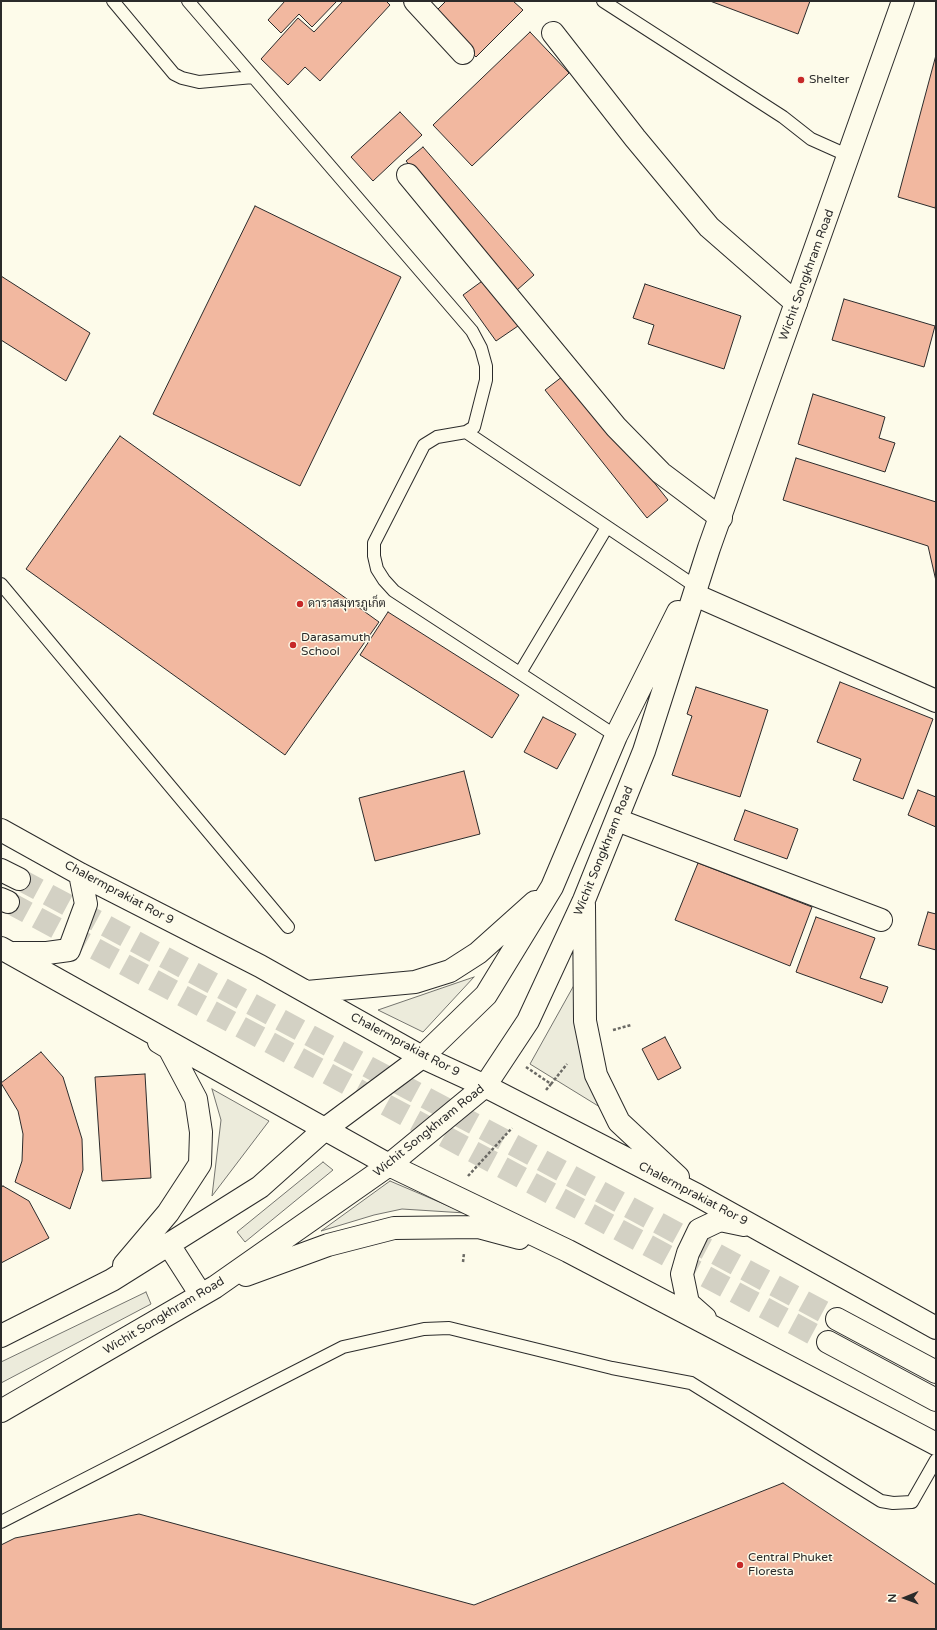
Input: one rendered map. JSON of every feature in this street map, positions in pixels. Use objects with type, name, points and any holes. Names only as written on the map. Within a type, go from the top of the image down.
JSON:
[{"type":"main road","points":[[414,1],[463,54]]},
{"type":"main road","name":"Wichit Songkhram Road","points":[[1,1411],[208,1291],[389,1165],[485,1086],[528,1021],[584,900],[644,751],[693,590],[721,518],[903,1]]},
{"type":"main road","points":[[553,33],[635,138],[709,227],[796,303]]},
{"type":"main road","points":[[408,175],[616,427],[661,473],[721,518]]},
{"type":"main road","points":[[693,590],[936,702]]},
{"type":"main road","name":"Wichit Songkhram Road","points":[[1,1336],[112,1280],[260,1187],[325,1129],[422,1057],[486,995],[552,887],[616,736],[693,590]]},
{"type":"main road","points":[[617,820],[881,920]]},
{"type":"main road","name":"Chalermprakiat Ror 9","points":[[1,830],[80,874],[260,966],[422,1057],[485,1086],[697,1195],[936,1328]]},
{"type":"main road","points":[[6,951],[47,953],[69,950],[86,904],[80,874]]},
{"type":"main road","points":[[307,992],[415,982],[450,971],[478,953],[552,887]]},
{"type":"main road","points":[[584,900],[586,1022],[596,1075],[619,1122],[697,1195]]},
{"type":"main road","points":[[6,951],[79,990],[389,1165],[568,1250],[936,1444]]},
{"type":"main road","points":[[79,990],[169,1048],[196,1099],[201,1132],[200,1164],[168,1213],[112,1280]]},
{"type":"main road","points":[[716,1329],[688,1303],[682,1274],[688,1253],[699,1230],[720,1220],[758,1228]]},
{"type":"main road","points":[[169,1245],[208,1291],[328,1245],[394,1228],[478,1227],[568,1250]]},
{"type":"main road","points":[[837,1319],[936,1372]]},
{"type":"main road","points":[[828,1342],[936,1400]]},
{"type":"lane","points":[[113,1],[174,74],[199,82],[253,77]]},
{"type":"lane","points":[[188,1],[476,337],[483,354],[486,380],[474,427],[466,432],[442,435],[424,445],[374,543],[374,556],[377,568],[384,580],[394,591],[616,736]]},
{"type":"lane","points":[[604,1],[783,117],[811,139],[849,156]]},
{"type":"lane","points":[[466,432],[607,527],[693,590]]},
{"type":"lane","points":[[520,673],[607,527]]},
{"type":"lane","points":[[1,584],[288,927]]},
{"type":"lane","points":[[1,1522],[343,1347],[424,1329],[449,1328],[612,1368],[691,1383],[881,1501],[894,1503],[912,1502],[936,1460]]},
{"type":"path","points":[[451,1195],[552,1084],[506,1053]]},
{"type":"shaded area","points":[[474,977],[423,1032],[378,1010]]},
{"type":"shaded area","points":[[578,978],[608,1112],[530,1064]]},
{"type":"shaded area","points":[[212,1089],[269,1121],[212,1196],[221,1120]]},
{"type":"shaded area","points":[[323,1162],[333,1170],[245,1242],[237,1232]]},
{"type":"shaded area","points":[[390,1181],[465,1213],[402,1209],[374,1215],[321,1231]]},
{"type":"shaded area","points":[[146,1292],[151,1304],[1,1383],[1,1362]]},
{"type":"building","points":[[285,1],[337,1],[312,27],[299,14],[281,33],[268,20]]},
{"type":"building","points":[[343,1],[386,1],[390,5],[320,81],[305,67],[288,85],[261,59],[298,18],[314,32]]},
{"type":"building","points":[[446,1],[513,1],[523,10],[476,57],[433,14]]},
{"type":"building","points":[[710,1],[810,1],[798,34]]},
{"type":"building","points":[[530,32],[569,73],[472,166],[433,125]]},
{"type":"building","points":[[936,55],[936,204],[935,208],[898,197]]},
{"type":"building","points":[[400,112],[422,135],[373,181],[351,157]]},
{"type":"building","points":[[423,147],[534,275],[517,290],[406,161]]},
{"type":"building","points":[[255,206],[401,277],[300,486],[153,414]]},
{"type":"building","points":[[1,276],[90,333],[66,381],[1,340]]},
{"type":"building","points":[[485,279],[518,326],[496,341],[463,295]]},
{"type":"building","points":[[645,284],[741,316],[724,369],[648,344],[654,325],[633,318]]},
{"type":"building","points":[[844,299],[935,326],[924,367],[832,340]]},
{"type":"building","points":[[567,373],[668,500],[647,518],[545,390]]},
{"type":"building","points":[[813,394],[885,417],[879,438],[895,443],[885,472],[798,444]]},
{"type":"building","points":[[120,436],[379,622],[285,755],[26,569]]},
{"type":"building","points":[[796,458],[936,502],[936,581],[928,546],[783,500]]},
{"type":"building","points":[[388,612],[519,695],[492,738],[360,655]]},
{"type":"building","points":[[840,682],[933,719],[903,799],[853,780],[861,759],[817,742]]},
{"type":"building","points":[[696,687],[768,710],[740,797],[672,775],[692,716],[687,714]]},
{"type":"building","points":[[543,717],[576,734],[557,769],[524,752]]},
{"type":"building","points":[[464,771],[480,834],[375,861],[359,798]]},
{"type":"building","points":[[918,790],[936,797],[936,827],[908,815]]},
{"type":"building","points":[[745,810],[798,829],[787,859],[734,840]]},
{"type":"building","points":[[698,863],[812,907],[790,966],[675,920]]},
{"type":"building","points":[[928,912],[936,914],[936,950],[918,945]]},
{"type":"building","points":[[816,917],[875,938],[860,978],[888,987],[882,1003],[796,972]]},
{"type":"building","points":[[665,1037],[681,1068],[658,1080],[642,1049]]},
{"type":"building","points":[[41,1052],[63,1077],[82,1139],[83,1170],[70,1209],[15,1182],[22,1161],[23,1134],[18,1111],[1,1083]]},
{"type":"building","points":[[145,1074],[151,1178],[102,1181],[95,1077]]},
{"type":"building","points":[[3,1186],[29,1201],[49,1238],[1,1263],[1,1187]]},
{"type":"building","name":"Central Phuket Floresta","points":[[783,1483],[936,1585],[936,1629],[1,1629],[1,1545],[15,1538],[139,1514],[474,1605]]},
{"type":"tunnel","points":[[19,879],[837,1319]]},
{"type":"tunnel","points":[[8,902],[828,1342]]},
{"type":"place","name":"Shelter","points":[[801,80]]},
{"type":"place","name":"ดาราสมุทรภูเก็ต","points":[[300,604]]},
{"type":"place","name":"Darasamuth School","points":[[293,645]]},
{"type":"place","name":"Central Phuket Floresta","points":[[740,1565]]}]
